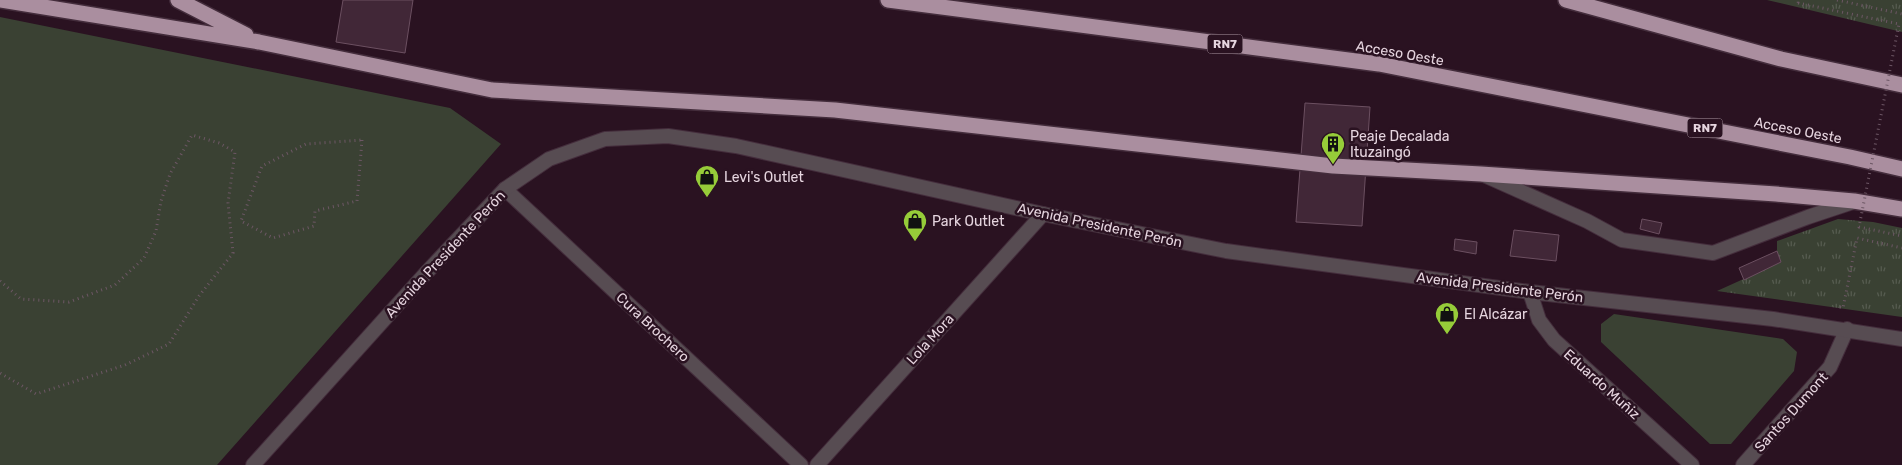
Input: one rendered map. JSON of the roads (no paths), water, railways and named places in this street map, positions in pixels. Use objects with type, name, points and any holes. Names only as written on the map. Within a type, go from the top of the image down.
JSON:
[{"type":"highway","points":[[1,0],[259,42],[492,90],[835,110],[1333,166],[1776,194],[1854,201],[1902,210]]},
{"type":"highway","points":[[178,0],[259,42]]},
{"type":"highway","name":"Acceso Oeste","points":[[888,0],[1379,64],[1850,157],[1902,169]]},
{"type":"highway","points":[[1566,0],[1782,59],[1902,85]]},
{"type":"street","name":"Avenida Presidente Perón","points":[[253,465],[504,189],[548,159],[605,139],[668,136],[736,146],[1043,214],[1226,251],[1530,292],[1730,313],[1847,329],[1902,339]]},
{"type":"street","points":[[1481,174],[1587,221],[1622,240],[1713,253],[1854,201]]},
{"type":"street","name":"Cura Brochero","points":[[504,189],[801,465]]},
{"type":"street","name":"Lola Mora","points":[[817,465],[1043,214]]},
{"type":"street","name":"Eduardo Muñiz","points":[[1530,292],[1538,320],[1554,340],[1692,465]]},
{"type":"street","name":"Santos Dumont","points":[[1743,465],[1830,368],[1847,329]]},
{"type":"place","name":"Peaje Decalada Ituzaingó","points":[[1333,165]]},
{"type":"place","name":"Levi's Outlet","points":[[707,198]]},
{"type":"place","name":"Park Outlet","points":[[915,242]]},
{"type":"place","name":"El Alcázar","points":[[1447,335]]}]
